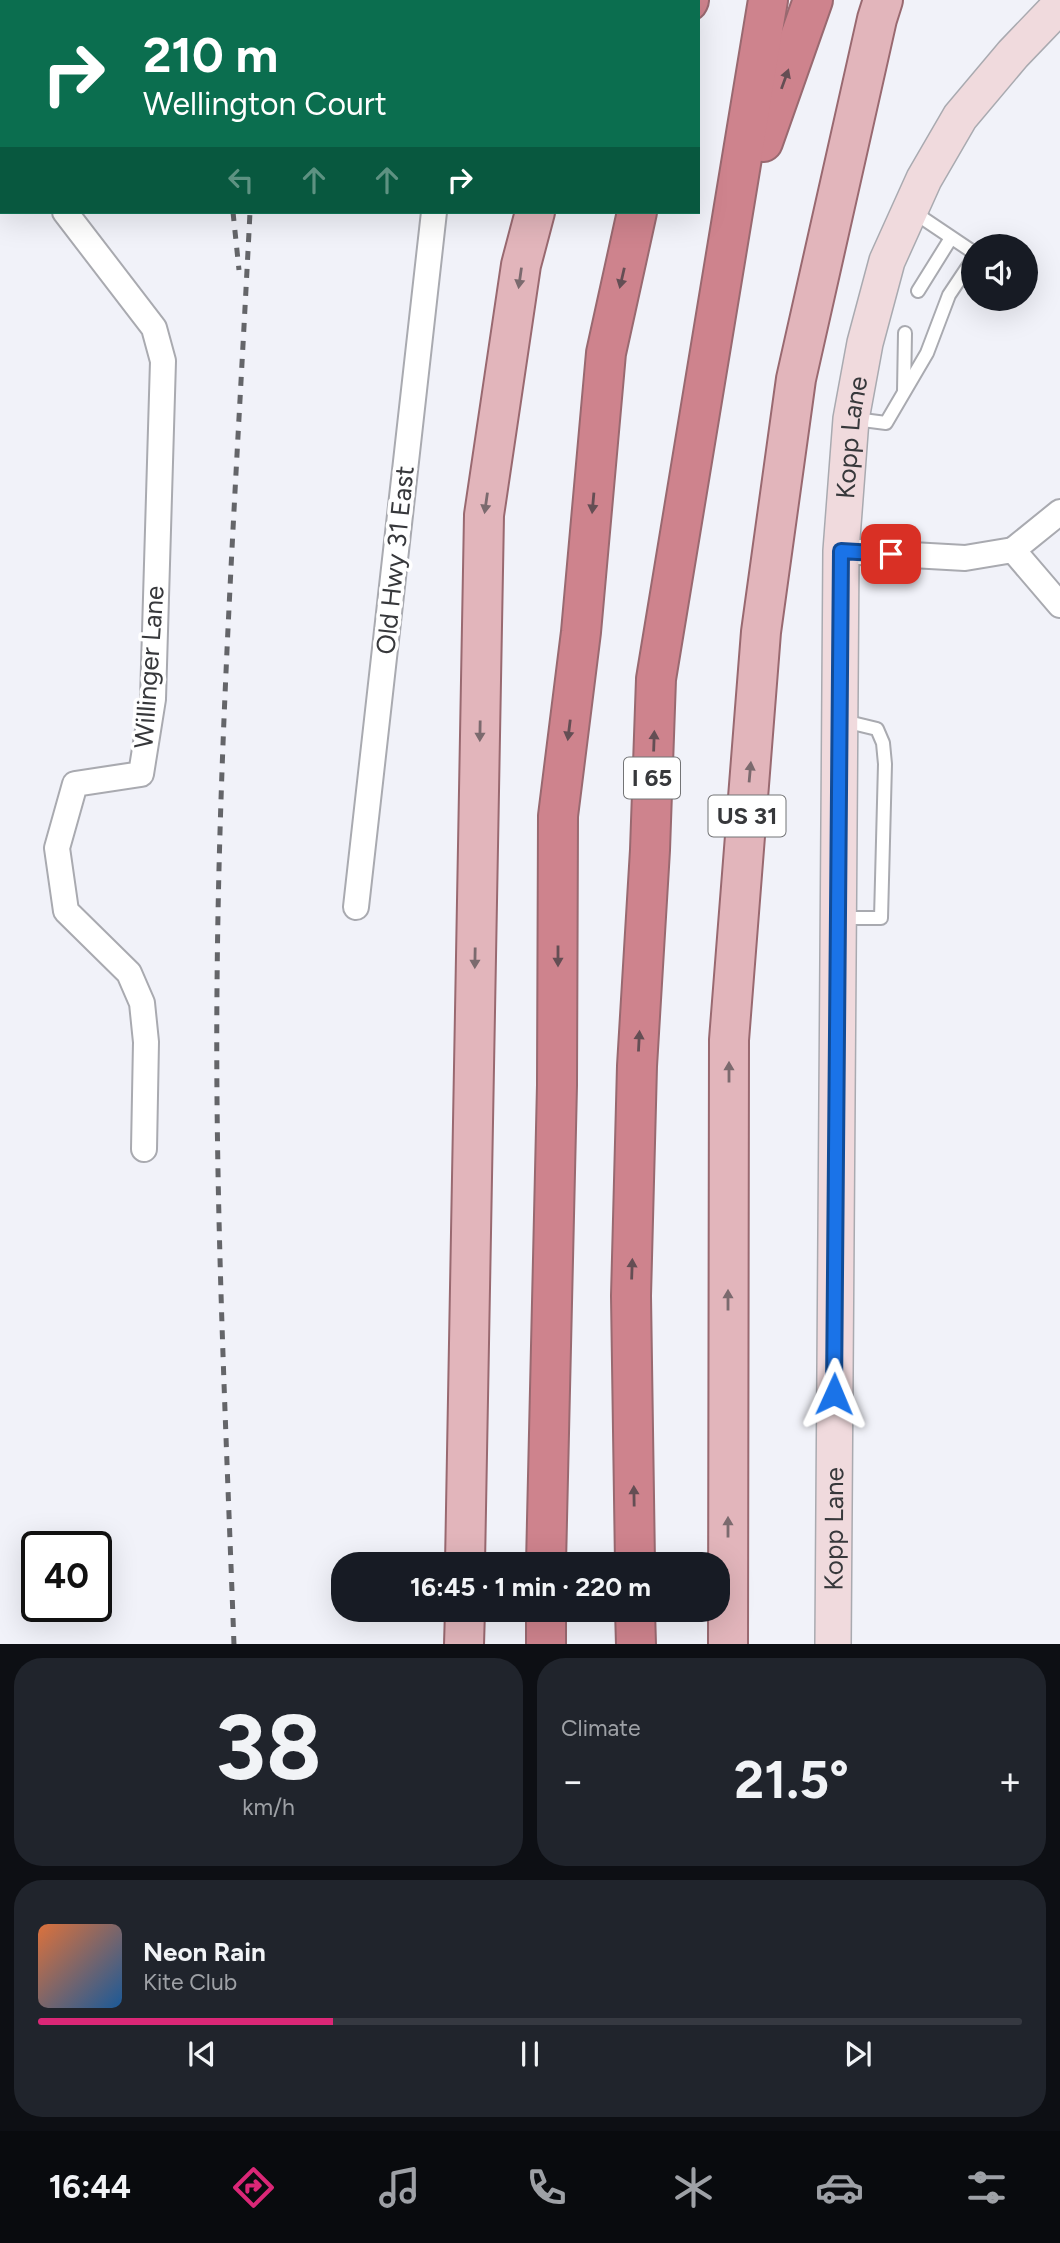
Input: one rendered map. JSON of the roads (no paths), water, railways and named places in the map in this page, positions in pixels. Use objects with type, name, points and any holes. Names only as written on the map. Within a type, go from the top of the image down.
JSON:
[{"type":"highway","name":"I 65","points":[[635,1552],[631,1296],[637,1066],[650,850],[656,679],[768,0]]},
{"type":"highway","points":[[729,236],[813,0]]},
{"type":"highway","points":[[546,1552],[557,1099],[558,816],[581,632],[606,353],[637,214]]},
{"type":"highway","points":[[546,1622],[546,1644]]},
{"type":"highway","points":[[635,1622],[636,1644]]},
{"type":"main road","name":"US 31","points":[[728,1644],[729,1040],[761,632],[796,379],[883,0]]},
{"type":"main road","points":[[465,1552],[484,515],[522,265],[535,214]]},
{"type":"main road","points":[[464,1644],[465,1622]]},
{"type":"street","name":"Kopp Lane","points":[[833,1644],[841,551],[851,419],[865,343],[887,261],[924,180],[960,117],[1013,54],[1060,5]]},
{"type":"street","name":"Willinger Lane","points":[[67,214],[154,328],[163,361],[153,699],[141,774],[75,784],[58,848],[66,911],[130,972],[142,1003],[146,1042],[144,1149]]},
{"type":"street","name":"Old Hwy 31 East","points":[[356,907],[434,214]]},
{"type":"street","points":[[841,551],[965,558],[1013,550],[1060,512]]},
{"type":"street","points":[[1013,550],[1060,605]]},
{"type":"lane","points":[[910,210],[961,244]]},
{"type":"lane","points":[[918,291],[951,238]]},
{"type":"lane","points":[[851,419],[886,423],[927,353],[949,295],[961,277]]},
{"type":"lane","points":[[904,394],[905,333]]},
{"type":"lane","points":[[838,919],[881,918],[885,764],[883,743],[877,729],[840,720]]},
{"type":"railway","points":[[233,214],[239,270]]},
{"type":"railway","points":[[234,1644],[219,1235],[218,892],[234,503],[250,214]]}]
